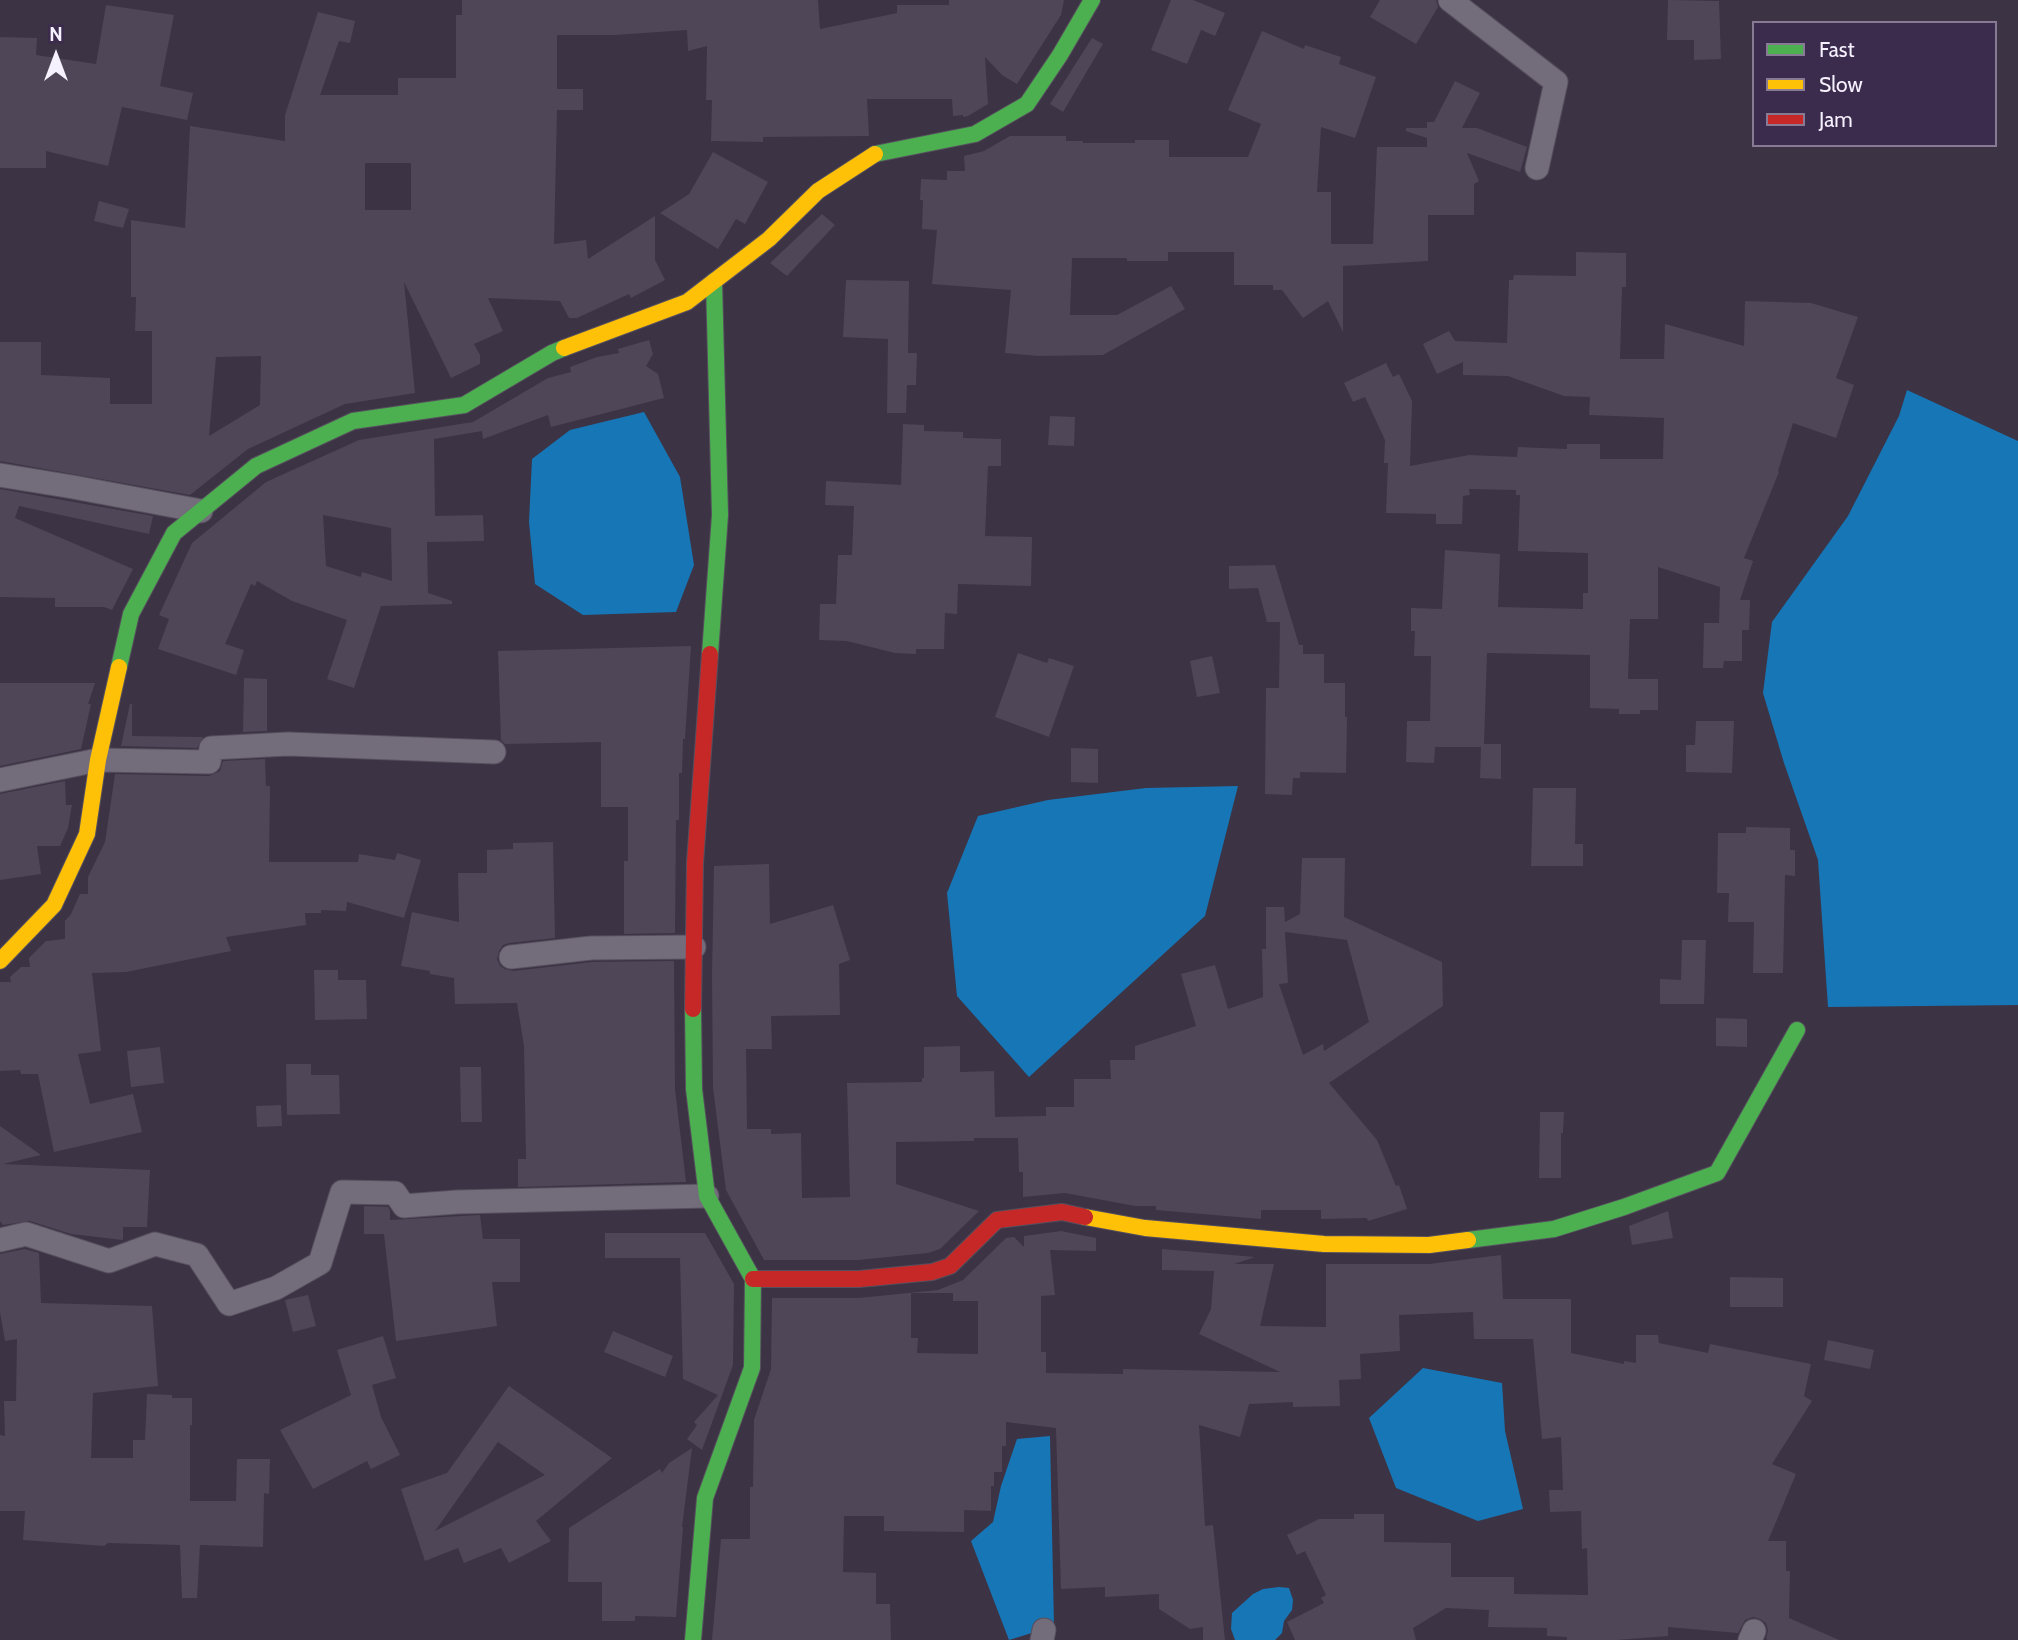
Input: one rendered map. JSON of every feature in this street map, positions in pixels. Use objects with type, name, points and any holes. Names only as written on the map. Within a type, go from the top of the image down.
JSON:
[{"type":"street","points":[[0,961],[54,905],[87,834],[98,760],[131,614],[174,533],[256,466],[353,421],[464,405],[552,353],[687,302],[769,239],[818,191],[874,154],[975,134],[1027,104],[1092,0]]},
{"type":"street","points":[[1450,0],[1556,82],[1537,167]]},
{"type":"street","points":[[693,1640],[705,1498],[752,1368],[753,1279],[707,1196],[694,1089],[695,863],[720,514],[714,281]]},
{"type":"street","points":[[0,475],[201,512]]},
{"type":"street","points":[[0,780],[98,760],[209,762],[211,748],[288,744],[494,752]]},
{"type":"street","points":[[511,957],[591,948],[694,947]]},
{"type":"street","points":[[753,1279],[859,1279],[932,1272],[950,1266],[997,1220],[1062,1212],[1144,1227],[1324,1244],[1429,1245],[1554,1229],[1717,1173],[1797,1030]]},
{"type":"street","points":[[0,1240],[26,1234],[109,1261],[155,1244],[197,1255],[229,1304],[276,1288],[320,1263],[342,1192],[395,1193],[404,1206],[457,1202],[707,1196]]},
{"type":"water","points":[[1907,390],[2018,441],[2018,1005],[1828,1007],[1818,860],[1763,693],[1772,622],[1848,516],[1899,416]]},
{"type":"water","points":[[644,412],[680,477],[694,565],[676,612],[583,615],[535,584],[529,522],[532,459],[570,430]]},
{"type":"water","points":[[1238,786],[1205,916],[1029,1077],[957,996],[947,893],[978,816],[1048,800],[1146,788]]},
{"type":"water","points":[[1423,1368],[1502,1383],[1505,1431],[1523,1509],[1478,1521],[1396,1488],[1369,1418]]},
{"type":"water","points":[[1050,1436],[1054,1626],[1009,1640],[971,1541],[993,1522],[1001,1486],[1017,1439]]},
{"type":"water","points":[[1289,1588],[1293,1600],[1292,1610],[1284,1621],[1282,1633],[1275,1640],[1235,1640],[1231,1629],[1232,1613],[1253,1594],[1263,1589]]},
{"type":"building","points":[[462,0],[818,0],[820,29],[897,13],[897,5],[949,5],[949,0],[1064,0],[1061,15],[1017,84],[1002,75],[985,57],[988,104],[963,117],[953,116],[952,99],[867,99],[869,136],[763,137],[763,142],[711,141],[712,100],[706,100],[707,46],[688,51],[687,30],[615,35],[557,35],[557,89],[583,89],[583,110],[557,110],[554,244],[586,240],[588,259],[655,216],[655,260],[665,280],[631,298],[629,294],[577,318],[569,318],[560,301],[488,298],[503,331],[474,344],[480,355],[480,364],[451,378],[404,282],[415,393],[345,404],[248,449],[190,495],[0,461],[0,342],[41,342],[41,375],[110,378],[110,404],[152,404],[152,331],[135,331],[136,297],[131,297],[131,220],[185,228],[190,126],[285,141],[285,115],[318,12],[355,21],[350,43],[339,41],[320,95],[398,95],[398,78],[456,78],[456,15],[462,15]],"holes":[[[365,163],[411,163],[411,210],[365,210]],[[261,356],[260,405],[209,436],[216,357]]]},
{"type":"building","points":[[1171,0],[1193,0],[1225,13],[1215,36],[1201,30],[1187,64],[1151,50]]},
{"type":"building","points":[[1380,0],[1436,0],[1438,7],[1416,44],[1370,17]]},
{"type":"building","points":[[1668,0],[1719,1],[1721,59],[1694,60],[1694,40],[1667,40]]},
{"type":"building","points":[[106,5],[174,15],[160,86],[193,93],[187,120],[122,107],[108,166],[46,151],[46,168],[0,168],[0,37],[37,38],[36,55],[96,64]]},
{"type":"building","points":[[1262,31],[1304,49],[1305,45],[1341,57],[1339,64],[1376,77],[1355,138],[1321,127],[1317,192],[1331,192],[1331,244],[1373,244],[1377,147],[1427,147],[1427,138],[1406,131],[1406,128],[1427,128],[1427,122],[1434,122],[1455,81],[1480,93],[1462,128],[1477,128],[1527,147],[1520,172],[1467,153],[1479,181],[1474,184],[1474,215],[1428,215],[1428,261],[1343,266],[1343,332],[1328,301],[1303,318],[1282,290],[1273,290],[1273,285],[1234,285],[1234,252],[1168,252],[1168,261],[1072,258],[1070,315],[1117,315],[1171,286],[1185,309],[1103,355],[1038,356],[1005,353],[1011,290],[932,284],[937,230],[922,229],[921,179],[947,180],[947,171],[965,171],[964,156],[984,151],[1010,136],[1066,136],[1066,141],[1083,143],[1169,140],[1169,157],[1248,157],[1261,124],[1228,110]]},
{"type":"building","points":[[1092,38],[1103,44],[1063,112],[1050,104]]},
{"type":"building","points":[[713,152],[768,182],[745,224],[736,219],[718,249],[660,213],[689,194]]},
{"type":"building","points":[[99,201],[129,209],[123,228],[94,221]]},
{"type":"building","points":[[822,214],[835,225],[787,276],[770,263]]},
{"type":"building","points":[[1576,252],[1626,253],[1620,359],[1664,359],[1665,324],[1744,346],[1745,301],[1811,303],[1858,317],[1836,378],[1854,385],[1836,438],[1793,423],[1779,472],[1744,558],[1753,561],[1740,600],[1750,600],[1749,630],[1742,630],[1742,661],[1724,661],[1723,668],[1703,668],[1704,623],[1719,623],[1720,587],[1658,567],[1658,619],[1630,619],[1628,679],[1658,679],[1658,710],[1640,710],[1640,714],[1619,714],[1619,709],[1590,708],[1590,655],[1487,653],[1484,744],[1501,744],[1501,779],[1480,778],[1481,747],[1435,747],[1434,763],[1406,762],[1407,721],[1430,721],[1431,656],[1414,656],[1415,631],[1411,631],[1411,608],[1442,609],[1445,550],[1500,554],[1498,607],[1583,609],[1583,593],[1588,593],[1588,553],[1518,551],[1520,495],[1516,495],[1516,490],[1469,489],[1470,495],[1463,496],[1462,524],[1436,524],[1436,514],[1386,513],[1388,463],[1384,463],[1385,440],[1365,397],[1353,402],[1344,383],[1386,363],[1393,377],[1399,374],[1412,401],[1410,466],[1469,455],[1517,457],[1518,447],[1567,449],[1567,444],[1600,444],[1600,459],[1663,459],[1664,418],[1589,415],[1590,397],[1564,396],[1508,376],[1463,375],[1463,362],[1437,374],[1423,344],[1449,331],[1455,341],[1507,343],[1509,280],[1513,280],[1514,275],[1576,276]]},
{"type":"building","points":[[846,280],[909,281],[908,353],[917,353],[916,385],[907,385],[906,413],[887,413],[888,339],[843,337]]},
{"type":"building","points":[[649,340],[653,354],[646,366],[658,374],[664,398],[551,427],[548,415],[483,439],[482,431],[434,439],[435,516],[483,515],[484,541],[427,542],[428,593],[452,601],[452,604],[381,606],[354,688],[327,679],[347,620],[292,601],[257,581],[255,586],[251,584],[225,644],[244,650],[236,675],[158,649],[169,619],[159,615],[192,543],[266,482],[359,440],[473,422],[548,378],[571,372],[570,367],[597,357],[619,353],[618,349]],"holes":[[[323,515],[391,528],[392,581],[362,572],[361,577],[326,566]]]},
{"type":"building","points":[[1050,416],[1075,417],[1074,446],[1048,445]]},
{"type":"building","points":[[903,424],[924,425],[924,431],[963,432],[963,438],[1001,439],[1001,466],[988,466],[985,536],[1032,537],[1031,586],[958,584],[957,614],[945,613],[944,649],[916,649],[916,654],[895,653],[847,641],[819,640],[820,604],[836,604],[838,555],[852,555],[854,506],[825,505],[826,481],[901,485]]},
{"type":"building","points":[[0,489],[153,516],[149,534],[19,506],[15,518],[133,569],[112,610],[104,607],[55,607],[55,598],[0,597]]},
{"type":"building","points":[[1275,565],[1299,645],[1303,645],[1303,654],[1324,654],[1324,683],[1345,683],[1346,773],[1300,772],[1300,778],[1293,778],[1292,795],[1265,794],[1266,688],[1279,688],[1280,622],[1267,622],[1258,588],[1229,589],[1229,566]]},
{"type":"building","points":[[691,646],[682,773],[679,773],[679,820],[676,820],[675,933],[624,934],[624,861],[628,861],[628,807],[601,807],[601,742],[505,744],[501,740],[498,651]]},
{"type":"building","points":[[1018,653],[1047,663],[1049,658],[1074,666],[1049,737],[995,717]]},
{"type":"building","points":[[1212,656],[1220,693],[1197,697],[1190,661]]},
{"type":"building","points":[[244,678],[267,679],[267,731],[243,732]]},
{"type":"building","points":[[0,683],[95,683],[88,704],[91,704],[81,749],[0,766]]},
{"type":"building","points":[[130,704],[132,736],[203,737],[197,748],[121,746]]},
{"type":"building","points":[[1696,721],[1734,721],[1732,773],[1686,772],[1686,745],[1695,745]]},
{"type":"building","points":[[1071,748],[1098,749],[1098,783],[1071,782]]},
{"type":"building","points":[[265,759],[266,786],[270,786],[269,862],[358,862],[359,854],[395,860],[397,853],[421,860],[404,918],[347,902],[346,911],[321,910],[321,913],[305,913],[306,925],[226,937],[231,951],[126,972],[92,973],[101,1051],[78,1054],[90,1104],[133,1094],[142,1132],[54,1152],[38,1074],[21,1074],[20,1070],[0,1071],[0,982],[11,982],[10,977],[21,967],[30,967],[29,958],[46,941],[65,939],[65,921],[80,894],[88,894],[88,877],[105,842],[115,774],[209,776],[220,771],[223,761]]},
{"type":"building","points":[[65,781],[66,805],[72,805],[68,828],[60,846],[37,846],[41,874],[0,880],[0,794]]},
{"type":"building","points":[[1533,788],[1576,788],[1575,844],[1583,844],[1583,866],[1531,866]]},
{"type":"building","points":[[1746,827],[1790,828],[1790,850],[1795,850],[1795,876],[1785,875],[1783,973],[1753,973],[1754,922],[1728,922],[1729,893],[1717,893],[1718,833],[1746,833]]},
{"type":"building","points":[[553,842],[555,938],[503,945],[497,959],[500,966],[513,971],[592,962],[674,961],[675,1089],[686,1182],[518,1187],[518,1159],[526,1159],[524,1046],[517,1003],[455,1004],[454,978],[401,966],[412,912],[459,922],[458,873],[487,873],[487,850],[513,849],[513,843]]},
{"type":"building","points":[[1302,858],[1345,858],[1344,917],[1442,962],[1443,1006],[1329,1083],[1377,1140],[1396,1186],[1399,1185],[1407,1209],[1368,1221],[1367,1218],[1321,1219],[1321,1210],[1261,1210],[1261,1219],[1156,1210],[1156,1206],[1135,1206],[1065,1193],[1023,1197],[1023,1172],[1019,1172],[1018,1138],[896,1142],[896,1184],[979,1211],[940,1249],[928,1253],[858,1260],[764,1260],[726,1190],[713,1088],[714,866],[769,864],[770,924],[833,905],[850,960],[839,964],[840,1015],[771,1016],[772,1049],[746,1049],[747,1129],[771,1129],[771,1134],[801,1133],[802,1198],[850,1197],[847,1083],[922,1082],[924,1047],[960,1046],[960,1072],[994,1071],[995,1117],[1046,1116],[1046,1107],[1074,1107],[1074,1079],[1111,1079],[1110,1060],[1135,1060],[1135,1046],[1196,1026],[1181,974],[1215,965],[1228,1009],[1263,997],[1262,949],[1266,949],[1266,907],[1284,907],[1285,922],[1300,914]],"holes":[[[1285,932],[1347,940],[1369,1022],[1324,1051],[1323,1044],[1303,1055],[1279,984],[1288,983]]]},
{"type":"building","points":[[1682,940],[1706,940],[1704,1004],[1660,1004],[1660,979],[1681,980]]},
{"type":"building","points":[[314,970],[338,970],[338,980],[366,980],[367,1019],[315,1020]]},
{"type":"building","points":[[1716,1018],[1747,1019],[1747,1047],[1716,1046]]},
{"type":"building","points":[[160,1047],[164,1083],[131,1087],[127,1051]]},
{"type":"building","points":[[286,1064],[311,1064],[311,1075],[339,1075],[340,1114],[287,1115]]},
{"type":"building","points":[[460,1067],[481,1067],[482,1122],[461,1122]]},
{"type":"building","points":[[281,1105],[282,1126],[257,1127],[256,1106]]},
{"type":"building","points":[[1540,1112],[1564,1112],[1561,1178],[1539,1178]]},
{"type":"building","points":[[0,1126],[41,1155],[3,1164],[150,1170],[147,1227],[123,1227],[123,1240],[71,1234],[30,1221],[3,1225],[0,1221]]},
{"type":"building","points":[[364,1206],[388,1207],[390,1220],[480,1215],[483,1239],[520,1239],[520,1282],[492,1282],[497,1326],[396,1341],[384,1234],[364,1234]]},
{"type":"building","points":[[1668,1211],[1673,1238],[1632,1245],[1629,1226]]},
{"type":"building","points":[[1061,1231],[1096,1238],[1096,1251],[1050,1250],[1055,1295],[1041,1296],[1041,1352],[1046,1352],[1046,1373],[1123,1374],[1123,1369],[1280,1372],[1199,1334],[1211,1309],[1214,1271],[1162,1270],[1162,1249],[1255,1257],[1234,1264],[1274,1264],[1260,1326],[1326,1327],[1326,1264],[1429,1264],[1501,1255],[1503,1299],[1571,1299],[1571,1353],[1624,1364],[1624,1361],[1636,1363],[1636,1335],[1658,1335],[1659,1343],[1708,1353],[1710,1344],[1811,1364],[1804,1396],[1812,1401],[1772,1464],[1796,1474],[1768,1541],[1786,1541],[1786,1571],[1790,1571],[1789,1618],[1839,1640],[1768,1640],[1766,1623],[1753,1617],[1745,1620],[1738,1633],[1668,1627],[1668,1636],[1567,1640],[1567,1637],[1547,1636],[1547,1628],[1488,1627],[1489,1610],[1446,1608],[1413,1628],[1416,1640],[1295,1640],[1287,1622],[1324,1603],[1321,1598],[1326,1595],[1305,1551],[1297,1555],[1287,1535],[1319,1519],[1354,1519],[1354,1514],[1384,1514],[1384,1542],[1451,1543],[1451,1577],[1514,1577],[1514,1594],[1588,1595],[1587,1548],[1582,1549],[1581,1511],[1550,1512],[1549,1490],[1563,1490],[1561,1437],[1542,1439],[1533,1339],[1474,1339],[1473,1312],[1399,1315],[1400,1351],[1360,1354],[1361,1379],[1339,1380],[1340,1406],[1293,1407],[1293,1402],[1249,1404],[1240,1437],[1199,1425],[1205,1526],[1213,1525],[1225,1640],[1203,1640],[1203,1627],[1190,1629],[1159,1609],[1159,1594],[1105,1597],[1105,1587],[1061,1589],[1056,1428],[1006,1422],[1002,1472],[994,1472],[991,1511],[964,1510],[964,1532],[884,1531],[884,1516],[844,1516],[843,1572],[876,1573],[876,1604],[890,1604],[891,1640],[712,1640],[721,1539],[750,1539],[754,1420],[771,1369],[772,1298],[859,1298],[938,1290],[963,1280],[1006,1238],[1014,1237],[1024,1247],[1024,1236]],"holes":[[[911,1293],[953,1293],[953,1301],[978,1301],[978,1354],[917,1353],[918,1338],[911,1338]]]},
{"type":"building","points":[[605,1233],[705,1233],[734,1284],[733,1365],[702,1450],[687,1439],[697,1425],[694,1422],[718,1395],[683,1379],[680,1258],[605,1258]]},
{"type":"building","points":[[25,1249],[39,1253],[41,1303],[152,1306],[158,1386],[93,1393],[91,1458],[133,1458],[133,1440],[145,1440],[147,1394],[192,1398],[190,1501],[236,1501],[237,1459],[270,1459],[269,1494],[264,1493],[263,1547],[200,1545],[197,1598],[182,1598],[180,1545],[108,1543],[104,1546],[23,1540],[25,1511],[0,1511],[0,1435],[5,1436],[4,1401],[16,1401],[17,1339],[5,1341],[0,1312],[0,1254]]},
{"type":"building","points":[[1730,1277],[1783,1278],[1783,1307],[1730,1307]]},
{"type":"building","points":[[308,1295],[316,1326],[293,1332],[285,1300]]},
{"type":"building","points":[[613,1331],[673,1356],[665,1377],[604,1352]]},
{"type":"building","points":[[383,1336],[396,1378],[372,1385],[381,1417],[400,1455],[371,1469],[367,1461],[313,1489],[280,1430],[351,1395],[337,1350]]},
{"type":"building","points":[[1828,1340],[1874,1350],[1870,1369],[1824,1360]]},
{"type":"building","points":[[509,1386],[612,1458],[536,1521],[551,1541],[509,1563],[501,1548],[464,1563],[458,1548],[425,1561],[401,1489],[447,1473]],"holes":[[[498,1442],[545,1475],[435,1531]]]},
{"type":"building","points":[[692,1448],[682,1527],[676,1617],[635,1616],[635,1621],[602,1621],[602,1582],[568,1582],[569,1528],[660,1469],[662,1473],[669,1463]]},
{"type":"traffic: fast","points":[[875,154],[975,134],[1027,104],[1092,0]]},
{"type":"traffic: fast","points":[[710,654],[720,515],[714,281]]},
{"type":"traffic: fast","points":[[119,667],[131,614],[174,533],[256,466],[353,421],[464,405],[564,348]]},
{"type":"traffic: fast","points":[[693,1009],[694,1089],[707,1196],[753,1279],[752,1368],[705,1498],[693,1640]]},
{"type":"traffic: fast","points":[[1468,1240],[1554,1229],[1717,1173],[1797,1030]]},
{"type":"traffic: slow","points":[[564,348],[687,302],[769,239],[818,191],[875,154]]},
{"type":"traffic: slow","points":[[0,961],[54,905],[87,834],[98,760],[119,667]]},
{"type":"traffic: slow","points":[[1085,1217],[1145,1228],[1324,1244],[1429,1245],[1468,1240]]},
{"type":"traffic: jam","points":[[693,1009],[695,863],[710,654]]},
{"type":"traffic: jam","points":[[753,1279],[859,1279],[932,1272],[950,1266],[997,1220],[1062,1212],[1085,1217]]}]
